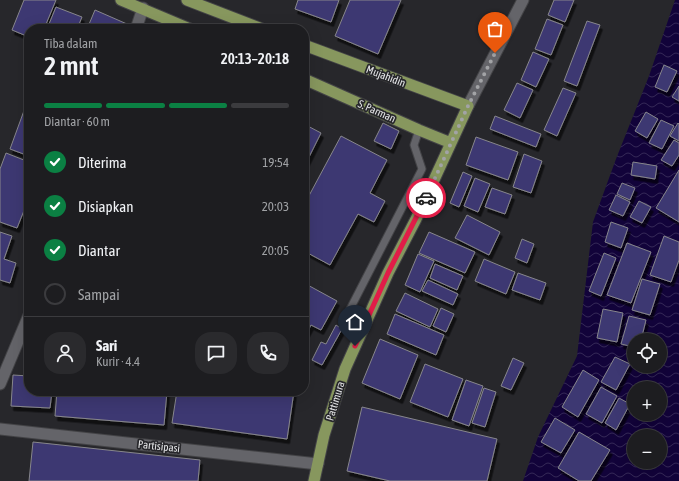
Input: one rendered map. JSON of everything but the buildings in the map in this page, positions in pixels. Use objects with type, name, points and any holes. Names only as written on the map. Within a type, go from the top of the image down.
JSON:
[{"type":"main road","points":[[122,0],[179,24]]},
{"type":"main road","points":[[187,0],[249,24]]},
{"type":"main road","name":"Mujahidin","points":[[309,47],[468,106]]},
{"type":"main road","name":"S. Parman","points":[[309,81],[451,143]]},
{"type":"main road","name":"Pattimura","points":[[314,481],[336,393],[345,369],[468,106]]},
{"type":"street","points":[[468,106],[523,0]]},
{"type":"street","points":[[138,24],[143,8]]},
{"type":"street","points":[[0,384],[24,327]]},
{"type":"street","name":"Partisipasi","points":[[0,429],[318,464]]},
{"type":"lane","points":[[362,330],[348,321],[347,315],[422,169],[414,145],[419,130]]},
{"type":"water","points":[[675,0],[679,0],[679,481],[523,481],[538,437],[577,356],[593,222],[649,76]]},
{"type":"way so far","points":[[426,198],[468,106],[495,53]]},
{"type":"route","points":[[355,346],[388,273],[426,198]]}]
